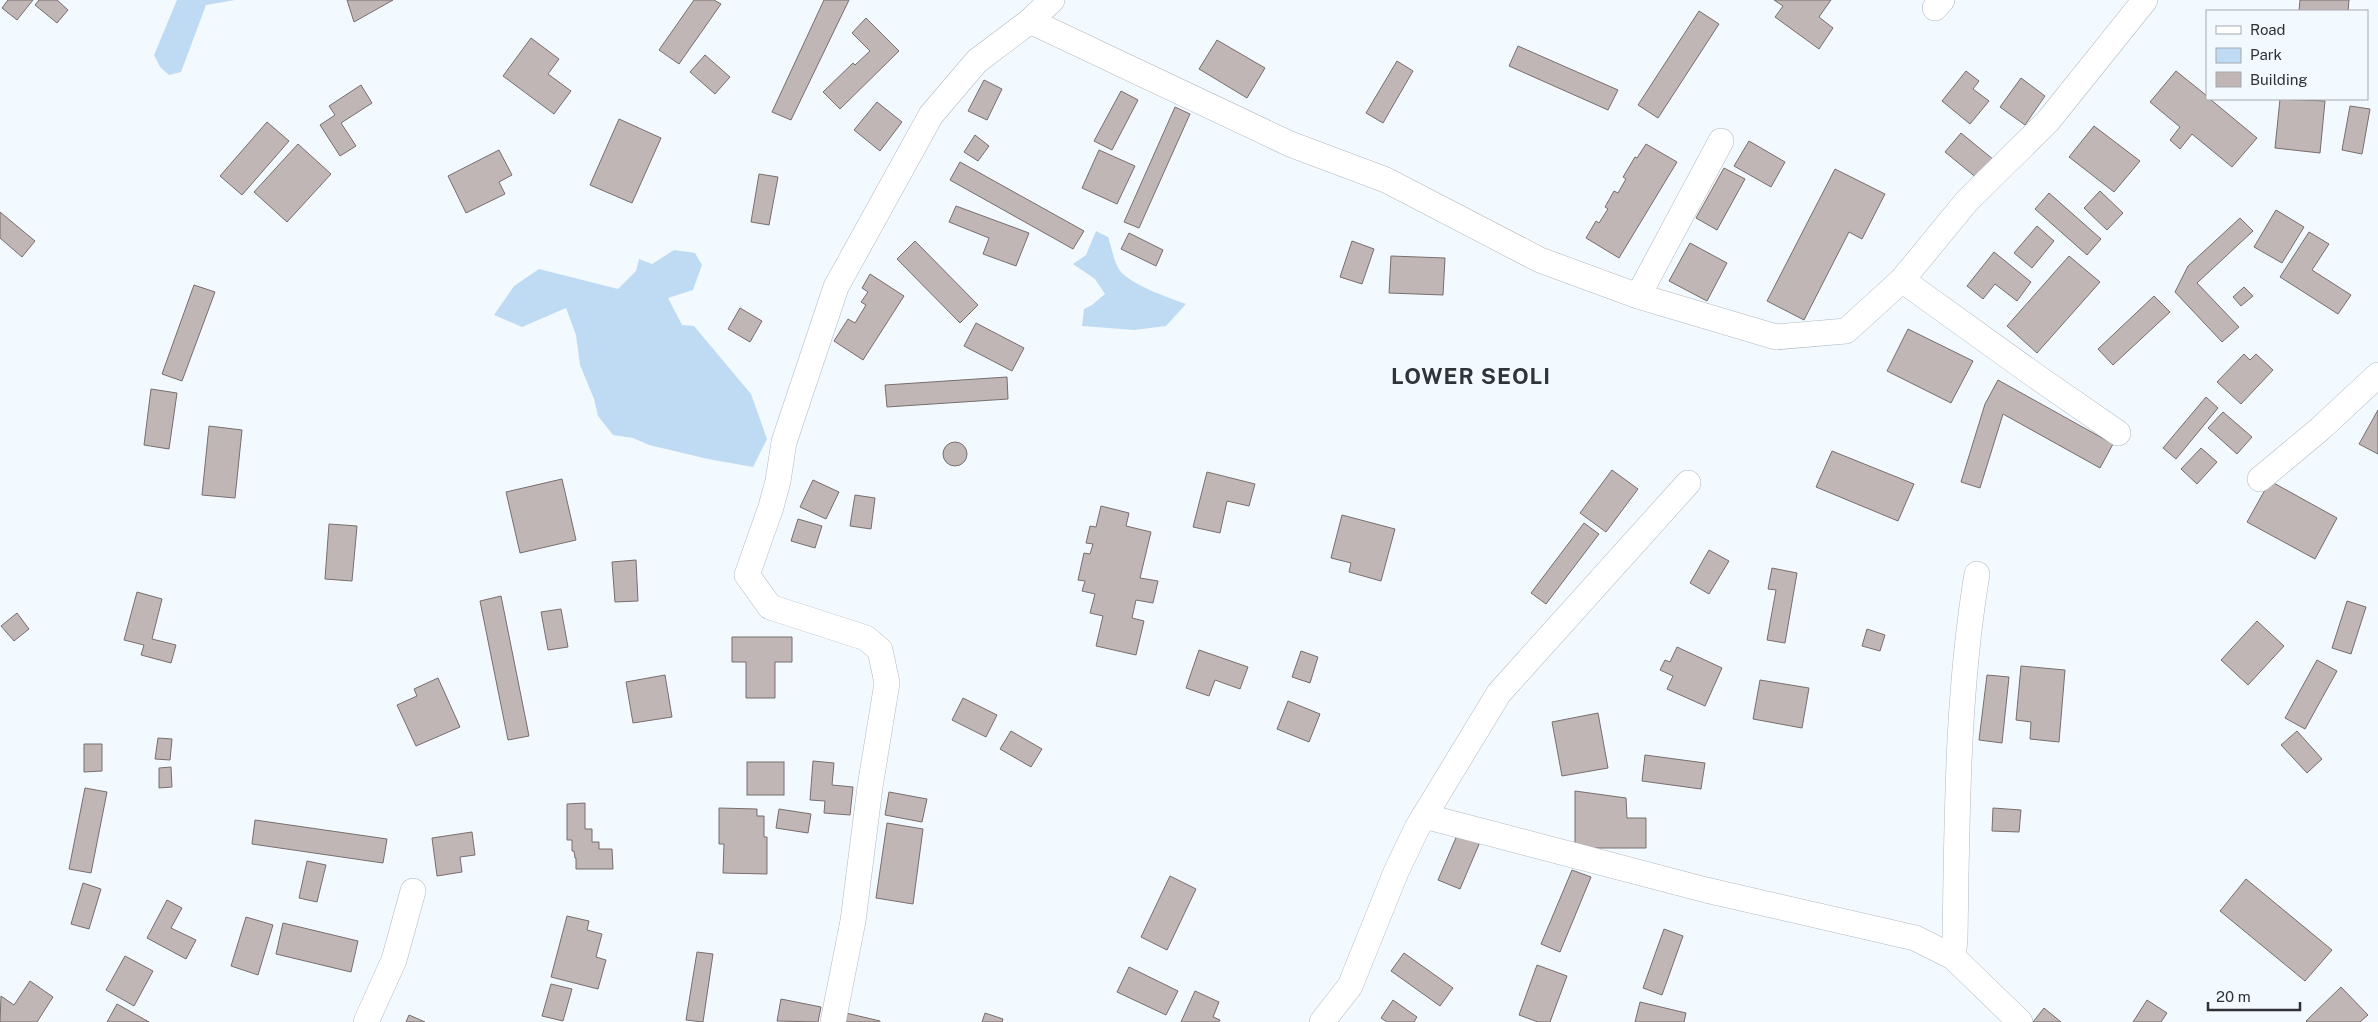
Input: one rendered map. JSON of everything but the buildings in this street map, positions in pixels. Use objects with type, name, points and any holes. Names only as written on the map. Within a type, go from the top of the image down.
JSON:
[{"type":"street","points":[[833,1022],[853,921],[870,787],[887,683],[880,650],[866,638],[770,607],[747,575],[776,490],[784,442],[836,287],[931,115],[977,61],[1030,21],[1052,0]]},
{"type":"street","points":[[1030,21],[1290,144],[1386,180],[1540,260],[1638,296],[1776,337],[1846,330],[1902,280],[1967,202],[2048,121],[2145,0]]},
{"type":"street","points":[[1638,296],[1721,142]]},
{"type":"street","points":[[1902,280],[2037,377],[2118,432]]},
{"type":"street","points":[[2260,479],[2320,429],[2378,375]]},
{"type":"street","points":[[1322,1022],[1350,986],[1396,872],[1424,816],[1499,693],[1688,483]]},
{"type":"street","points":[[1953,957],[1959,752],[1972,604],[1977,574]]},
{"type":"street","points":[[1424,816],[1706,890],[1915,938],[1953,957],[2020,1022]]},
{"type":"street","points":[[366,1022],[394,960],[413,891]]},
{"type":"green space","points":[[177,0],[235,0],[206,5],[181,72],[169,75],[160,67],[154,55]]},
{"type":"green space","points":[[1096,231],[1108,237],[1117,266],[1128,278],[1153,291],[1186,304],[1166,326],[1134,330],[1082,326],[1084,309],[1105,294],[1095,279],[1073,264],[1086,255]]},
{"type":"green space","points":[[674,250],[695,253],[702,265],[693,290],[668,298],[682,325],[694,326],[751,394],[767,439],[753,467],[708,459],[649,445],[633,438],[613,435],[598,416],[594,399],[580,365],[576,335],[566,308],[522,327],[494,315],[514,286],[539,269],[618,289],[636,271],[639,259],[652,264]]},
{"type":"district","name":"LOWER SEOLI","points":[[1471,376]]}]
